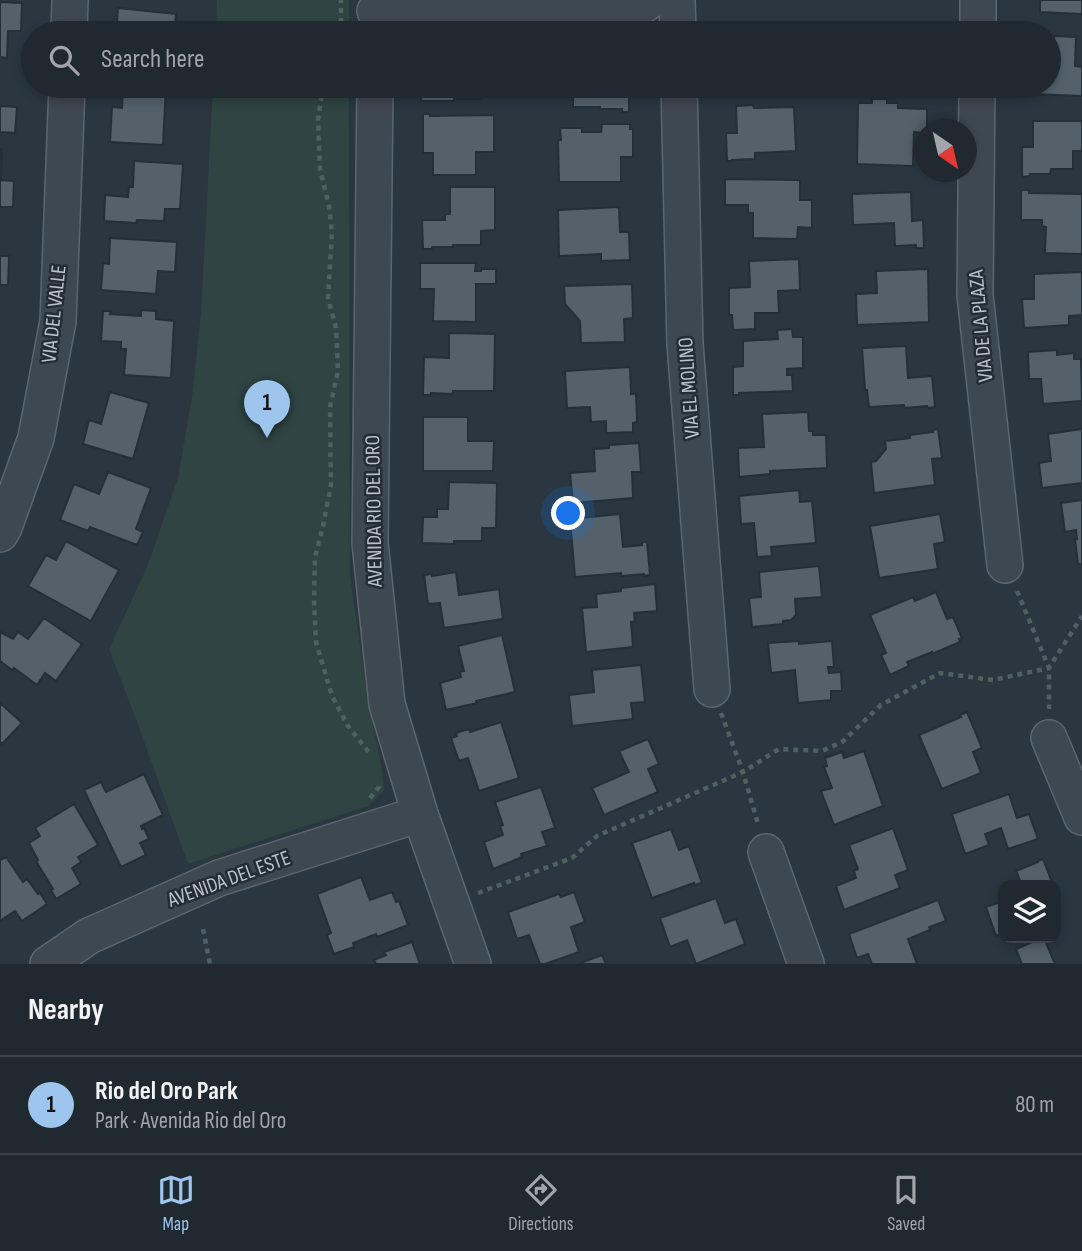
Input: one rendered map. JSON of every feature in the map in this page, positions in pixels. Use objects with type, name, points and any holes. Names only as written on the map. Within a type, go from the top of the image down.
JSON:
[{"type":"street","points":[[69,21],[70,0]]},
{"type":"street","points":[[375,15],[633,12],[651,0]]},
{"type":"street","points":[[677,0],[678,21]]},
{"type":"street","points":[[978,0],[978,21]]},
{"type":"street","name":"VIA DEL VALLE","points":[[0,534],[36,438],[58,321],[67,98]]},
{"type":"street","name":"AVENIDA RIO DEL ORO","points":[[375,98],[370,543],[387,704],[420,814],[473,964]]},
{"type":"street","name":"VIA EL MOLINO","points":[[679,98],[685,344],[712,689]]},
{"type":"street","name":"VIA DE LA PLAZA","points":[[977,98],[975,295],[1005,565]]},
{"type":"street","points":[[1049,738],[1082,817]]},
{"type":"street","name":"AVENIDA DEL ESTE","points":[[48,964],[89,936],[219,878],[420,814]]},
{"type":"street","points":[[766,852],[806,964]]},
{"type":"path","points":[[341,0],[341,21]]},
{"type":"path","points":[[321,98],[318,120],[320,169],[332,233],[328,298],[335,328],[338,371],[330,407],[331,485],[315,557],[316,642],[332,696],[348,726],[377,763]]},
{"type":"path","points":[[1005,565],[1049,668],[1049,738]]},
{"type":"path","points":[[451,903],[572,858],[597,836],[743,772],[779,750],[822,751],[842,742],[881,705],[940,673],[993,680],[1049,668],[1082,616]]},
{"type":"path","points":[[712,689],[743,772],[766,852]]},
{"type":"path","points":[[365,804],[379,787],[378,775]]},
{"type":"path","points":[[203,929],[211,964]]},
{"type":"green space","points":[[217,0],[349,0],[349,21],[216,21]]},
{"type":"green space","points":[[212,98],[349,98],[350,575],[384,790],[368,806],[188,864],[109,649],[147,567],[178,478],[192,397],[201,313]]},
{"type":"building","points":[[1040,0],[1082,0],[1082,14],[1040,12]]},
{"type":"building","points":[[0,2],[22,3],[21,31],[8,31],[7,58],[0,57]]},
{"type":"building","points":[[118,8],[176,14],[175,21],[117,21]]},
{"type":"building","points":[[1061,36],[1076,37],[1075,66],[1082,67],[1082,96],[1061,95]]},
{"type":"building","points":[[122,98],[165,98],[163,145],[110,142],[112,107],[122,108]]},
{"type":"building","points":[[421,98],[481,98],[454,101],[421,101]]},
{"type":"building","points":[[573,98],[629,98],[629,112],[600,107],[573,107]]},
{"type":"building","points":[[872,99],[887,99],[887,103],[898,103],[898,108],[927,109],[927,119],[914,119],[913,166],[857,164],[858,103],[872,103]]},
{"type":"building","points":[[753,105],[754,108],[794,107],[796,151],[755,153],[755,159],[727,161],[726,133],[737,133],[736,106]]},
{"type":"building","points":[[0,106],[17,107],[15,133],[0,132]]},
{"type":"building","points":[[423,114],[494,115],[494,152],[476,152],[476,175],[433,175],[433,153],[423,153]]},
{"type":"building","points":[[1033,121],[1082,121],[1082,151],[1073,151],[1073,169],[1051,169],[1050,174],[1030,174],[1022,177],[1022,147],[1033,147]]},
{"type":"building","points":[[602,124],[630,124],[630,129],[633,129],[633,157],[621,157],[621,182],[559,182],[560,128],[582,128],[582,132],[601,132]]},
{"type":"building","points":[[0,149],[1,180],[14,181],[13,207],[0,207]]},
{"type":"building","points":[[134,161],[183,164],[180,209],[165,209],[164,221],[104,221],[105,195],[128,197],[129,187],[133,187]]},
{"type":"building","points":[[725,179],[800,180],[800,200],[812,200],[812,228],[798,227],[797,239],[753,238],[753,213],[748,213],[748,205],[725,205]]},
{"type":"building","points":[[450,187],[495,187],[495,230],[481,231],[481,245],[423,249],[422,220],[445,220],[445,214],[450,214]]},
{"type":"building","points":[[1021,190],[1029,190],[1029,193],[1082,194],[1082,254],[1045,253],[1046,227],[1042,226],[1042,220],[1021,220]]},
{"type":"building","points":[[911,192],[912,221],[923,220],[924,248],[916,248],[916,245],[895,246],[894,223],[853,225],[852,194]]},
{"type":"building","points":[[619,207],[620,232],[629,232],[630,260],[601,261],[601,254],[559,256],[558,210]]},
{"type":"building","points":[[110,238],[177,242],[175,272],[158,271],[156,294],[101,290],[103,263],[109,264]]},
{"type":"building","points":[[0,256],[9,256],[8,285],[0,285]]},
{"type":"building","points":[[799,259],[800,290],[778,291],[779,313],[755,313],[755,329],[733,330],[732,315],[729,315],[729,288],[750,287],[749,261]]},
{"type":"building","points":[[420,263],[476,263],[475,271],[496,269],[496,284],[476,284],[476,322],[433,321],[434,289],[420,289]]},
{"type":"building","points":[[928,269],[929,322],[857,325],[856,294],[877,293],[876,271]]},
{"type":"building","points":[[1082,272],[1082,315],[1069,316],[1069,325],[1024,328],[1022,299],[1034,299],[1034,274]]},
{"type":"building","points":[[632,284],[633,318],[624,319],[625,342],[581,343],[580,321],[565,304],[564,286]]},
{"type":"building","points":[[141,310],[156,311],[156,319],[174,321],[171,378],[124,375],[126,349],[121,349],[121,342],[101,341],[103,311],[141,316]]},
{"type":"building","points":[[792,329],[793,337],[803,337],[803,368],[787,369],[787,375],[792,375],[793,391],[733,395],[733,367],[743,366],[743,341],[778,339],[777,330]]},
{"type":"building","points":[[449,333],[495,334],[494,391],[453,391],[453,394],[423,395],[424,357],[449,358]]},
{"type":"building","points":[[906,346],[908,378],[932,376],[935,407],[869,407],[862,348]]},
{"type":"building","points":[[1057,350],[1057,355],[1074,353],[1074,359],[1081,359],[1082,401],[1043,404],[1041,379],[1029,379],[1028,352]]},
{"type":"building","points":[[630,367],[631,394],[636,394],[637,422],[633,423],[633,432],[606,433],[606,421],[591,422],[590,407],[567,408],[565,371]]},
{"type":"building","points":[[110,392],[149,403],[133,459],[83,444],[89,420],[101,424]]},
{"type":"building","points":[[808,412],[809,431],[813,431],[813,435],[826,435],[827,468],[770,471],[770,474],[739,477],[738,448],[764,447],[762,414]]},
{"type":"building","points":[[423,417],[468,417],[468,441],[494,441],[493,471],[423,471]]},
{"type":"building","points":[[938,429],[942,458],[932,459],[935,485],[874,493],[871,462],[876,461],[886,449],[885,441],[910,438],[910,435]]},
{"type":"building","points":[[1082,429],[1082,483],[1042,488],[1039,463],[1051,461],[1048,434]]},
{"type":"building","points":[[639,443],[641,472],[632,472],[633,498],[573,503],[570,473],[595,471],[594,449]]},
{"type":"building","points":[[108,472],[151,488],[136,529],[143,532],[137,545],[90,527],[88,531],[60,520],[74,484],[99,494]]},
{"type":"building","points":[[449,482],[497,483],[496,528],[482,528],[482,541],[422,543],[423,517],[437,517],[437,509],[448,509]]},
{"type":"building","points":[[799,490],[800,502],[812,501],[816,543],[771,547],[772,556],[757,557],[754,523],[741,524],[739,496]]},
{"type":"building","points":[[1082,500],[1082,564],[1078,564],[1076,530],[1065,532],[1061,503]]},
{"type":"building","points":[[620,514],[623,547],[647,542],[650,575],[621,576],[621,573],[575,577],[570,519]]},
{"type":"building","points":[[940,514],[945,542],[934,544],[938,569],[879,578],[870,526]]},
{"type":"building","points":[[66,541],[119,570],[91,621],[28,586],[46,555],[56,560]]},
{"type":"building","points":[[819,566],[822,597],[795,599],[796,615],[791,620],[783,621],[783,624],[752,627],[749,598],[761,597],[759,572]]},
{"type":"building","points":[[456,572],[459,595],[499,589],[503,619],[444,628],[440,603],[428,604],[424,575]]},
{"type":"building","points":[[655,584],[657,611],[634,613],[635,621],[631,622],[633,647],[586,652],[582,608],[597,607],[596,594]]},
{"type":"building","points":[[936,592],[947,619],[953,617],[962,638],[959,639],[960,642],[907,662],[909,666],[890,675],[881,655],[886,653],[870,615],[913,597],[915,601]]},
{"type":"building","points":[[44,618],[82,644],[56,681],[45,673],[37,685],[0,661],[0,632],[13,639],[18,632],[28,639]]},
{"type":"building","points":[[502,635],[515,692],[446,710],[440,683],[461,677],[460,672],[464,671],[458,646]]},
{"type":"building","points":[[799,641],[799,644],[832,641],[834,667],[828,667],[829,673],[841,672],[842,691],[831,691],[831,700],[798,703],[795,670],[771,673],[768,643]]},
{"type":"building","points":[[641,665],[645,702],[631,703],[633,719],[572,726],[569,695],[594,692],[592,670]]},
{"type":"building","points":[[0,703],[22,723],[2,744],[0,742]]},
{"type":"building","points":[[967,712],[982,748],[973,752],[981,773],[942,789],[919,735]]},
{"type":"building","points":[[501,722],[519,778],[479,791],[468,758],[459,761],[451,738],[457,736],[456,733],[469,729],[470,732]]},
{"type":"building","points":[[648,739],[659,764],[648,769],[658,792],[604,815],[592,788],[629,772],[619,751]]},
{"type":"building","points":[[864,751],[883,806],[834,825],[821,791],[832,788],[824,767],[827,766],[825,758],[842,752],[844,758]]},
{"type":"building","points":[[144,774],[163,815],[141,826],[149,839],[140,843],[146,855],[121,867],[84,790],[101,782],[106,792]]},
{"type":"building","points":[[541,787],[555,828],[542,832],[547,846],[521,854],[522,857],[493,869],[484,842],[503,835],[500,826],[503,825],[495,802]]},
{"type":"building","points":[[1009,794],[1017,818],[1029,814],[1038,839],[1008,849],[1001,828],[985,834],[989,845],[965,854],[952,814]]},
{"type":"building","points":[[74,804],[98,845],[78,857],[81,862],[72,868],[81,884],[56,899],[29,843],[40,836],[35,828]]},
{"type":"building","points":[[893,828],[908,870],[895,875],[900,888],[844,910],[836,886],[856,878],[854,871],[858,869],[849,845]]},
{"type":"building","points":[[671,829],[679,850],[689,846],[702,883],[694,883],[652,898],[632,843]]},
{"type":"building","points":[[6,857],[23,882],[27,879],[47,904],[22,921],[15,911],[0,921],[0,860]]},
{"type":"building","points":[[1043,859],[1051,880],[1020,880],[1016,871]]},
{"type":"building","points":[[361,877],[370,900],[392,892],[396,902],[399,901],[408,925],[353,943],[354,947],[334,954],[327,935],[331,933],[317,894]]},
{"type":"building","points":[[574,892],[585,922],[571,927],[579,952],[540,964],[529,935],[517,939],[508,912],[559,894],[561,897]]},
{"type":"building","points":[[716,898],[725,923],[736,919],[745,944],[696,964],[687,940],[670,947],[660,918]]},
{"type":"building","points":[[938,900],[946,921],[908,939],[917,964],[872,964],[868,954],[857,958],[849,934]]},
{"type":"building","points":[[998,903],[996,936],[986,907]]},
{"type":"building","points":[[412,942],[420,964],[376,964],[374,960],[386,955],[384,952]]},
{"type":"building","points":[[1030,943],[1046,943],[1055,964],[1022,964],[1016,949]]},
{"type":"building","points":[[602,955],[606,964],[578,964]]},
{"type":"place","name":"Rio del Oro Park","points":[[267,438]]}]
